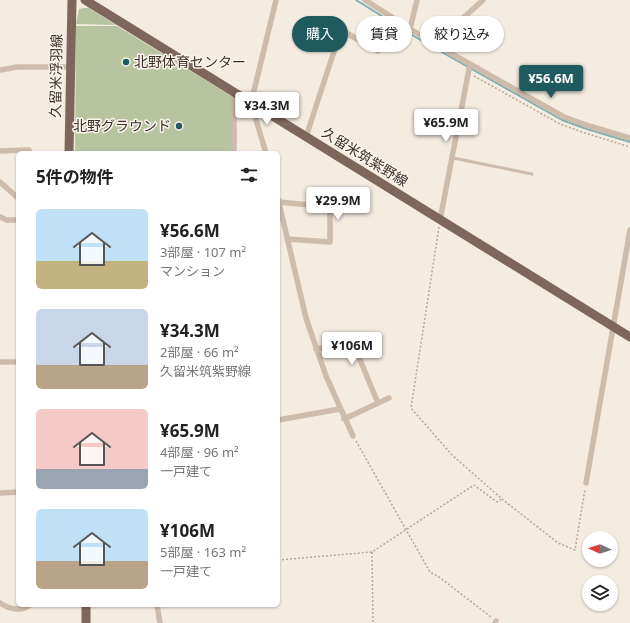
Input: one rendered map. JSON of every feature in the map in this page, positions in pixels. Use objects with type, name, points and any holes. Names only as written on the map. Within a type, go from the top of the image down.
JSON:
[{"type":"main road","name":"久留米浮羽線","points":[[69,151],[72,0]]},
{"type":"main road","name":"久留米筑紫野線","points":[[85,0],[630,337]]},
{"type":"main road","points":[[86,607],[86,623]]},
{"type":"street","points":[[265,151],[251,103],[276,0]]},
{"type":"street","points":[[365,0],[390,16]]},
{"type":"street","points":[[412,21],[417,0]]},
{"type":"street","points":[[465,16],[483,0]]},
{"type":"street","points":[[306,136],[341,30],[356,39]]},
{"type":"street","points":[[446,52],[469,67],[564,117],[630,138]]},
{"type":"street","points":[[0,70],[17,67],[70,67]]},
{"type":"street","points":[[440,220],[453,158],[469,67]]},
{"type":"street","points":[[234,92],[234,151]]},
{"type":"street","points":[[0,151],[29,151]]},
{"type":"street","points":[[0,182],[16,196]]},
{"type":"street","points":[[280,200],[330,207],[330,242],[287,239]]},
{"type":"street","points":[[280,209],[306,318],[316,349],[340,409],[353,436]]},
{"type":"street","points":[[0,217],[7,220],[16,220]]},
{"type":"street","points":[[586,483],[612,326],[630,230]]},
{"type":"street","points":[[316,349],[353,343],[378,403]]},
{"type":"street","points":[[0,362],[16,362]]},
{"type":"street","points":[[344,418],[389,398]]},
{"type":"street","points":[[280,420],[340,409]]},
{"type":"street","points":[[0,493],[16,492]]},
{"type":"street","points":[[0,603],[11,609],[25,609],[28,607]]},
{"type":"street","points":[[157,607],[160,623]]},
{"type":"lane","points":[[453,158],[532,174]]},
{"type":"path","points":[[440,220],[411,408],[452,455],[502,499],[558,543],[575,550],[586,483]]},
{"type":"path","points":[[353,436],[405,532],[430,572],[439,577],[495,622]]},
{"type":"path","points":[[280,560],[372,552],[405,532],[474,485],[497,502],[502,499]]},
{"type":"path","points":[[372,552],[373,623]]},
{"type":"green space","points":[[89,8],[116,25],[76,24],[79,9]]},
{"type":"green space","name":"北野体育センター","points":[[76,26],[117,26],[233,97],[232,151],[75,151]]},
{"type":"waterway","points":[[356,0],[417,38],[562,120],[630,142]]},
{"type":"place","name":"北野体育センター","points":[[126,62]]},
{"type":"place","name":"北野グラウンド","points":[[179,126]]}]
